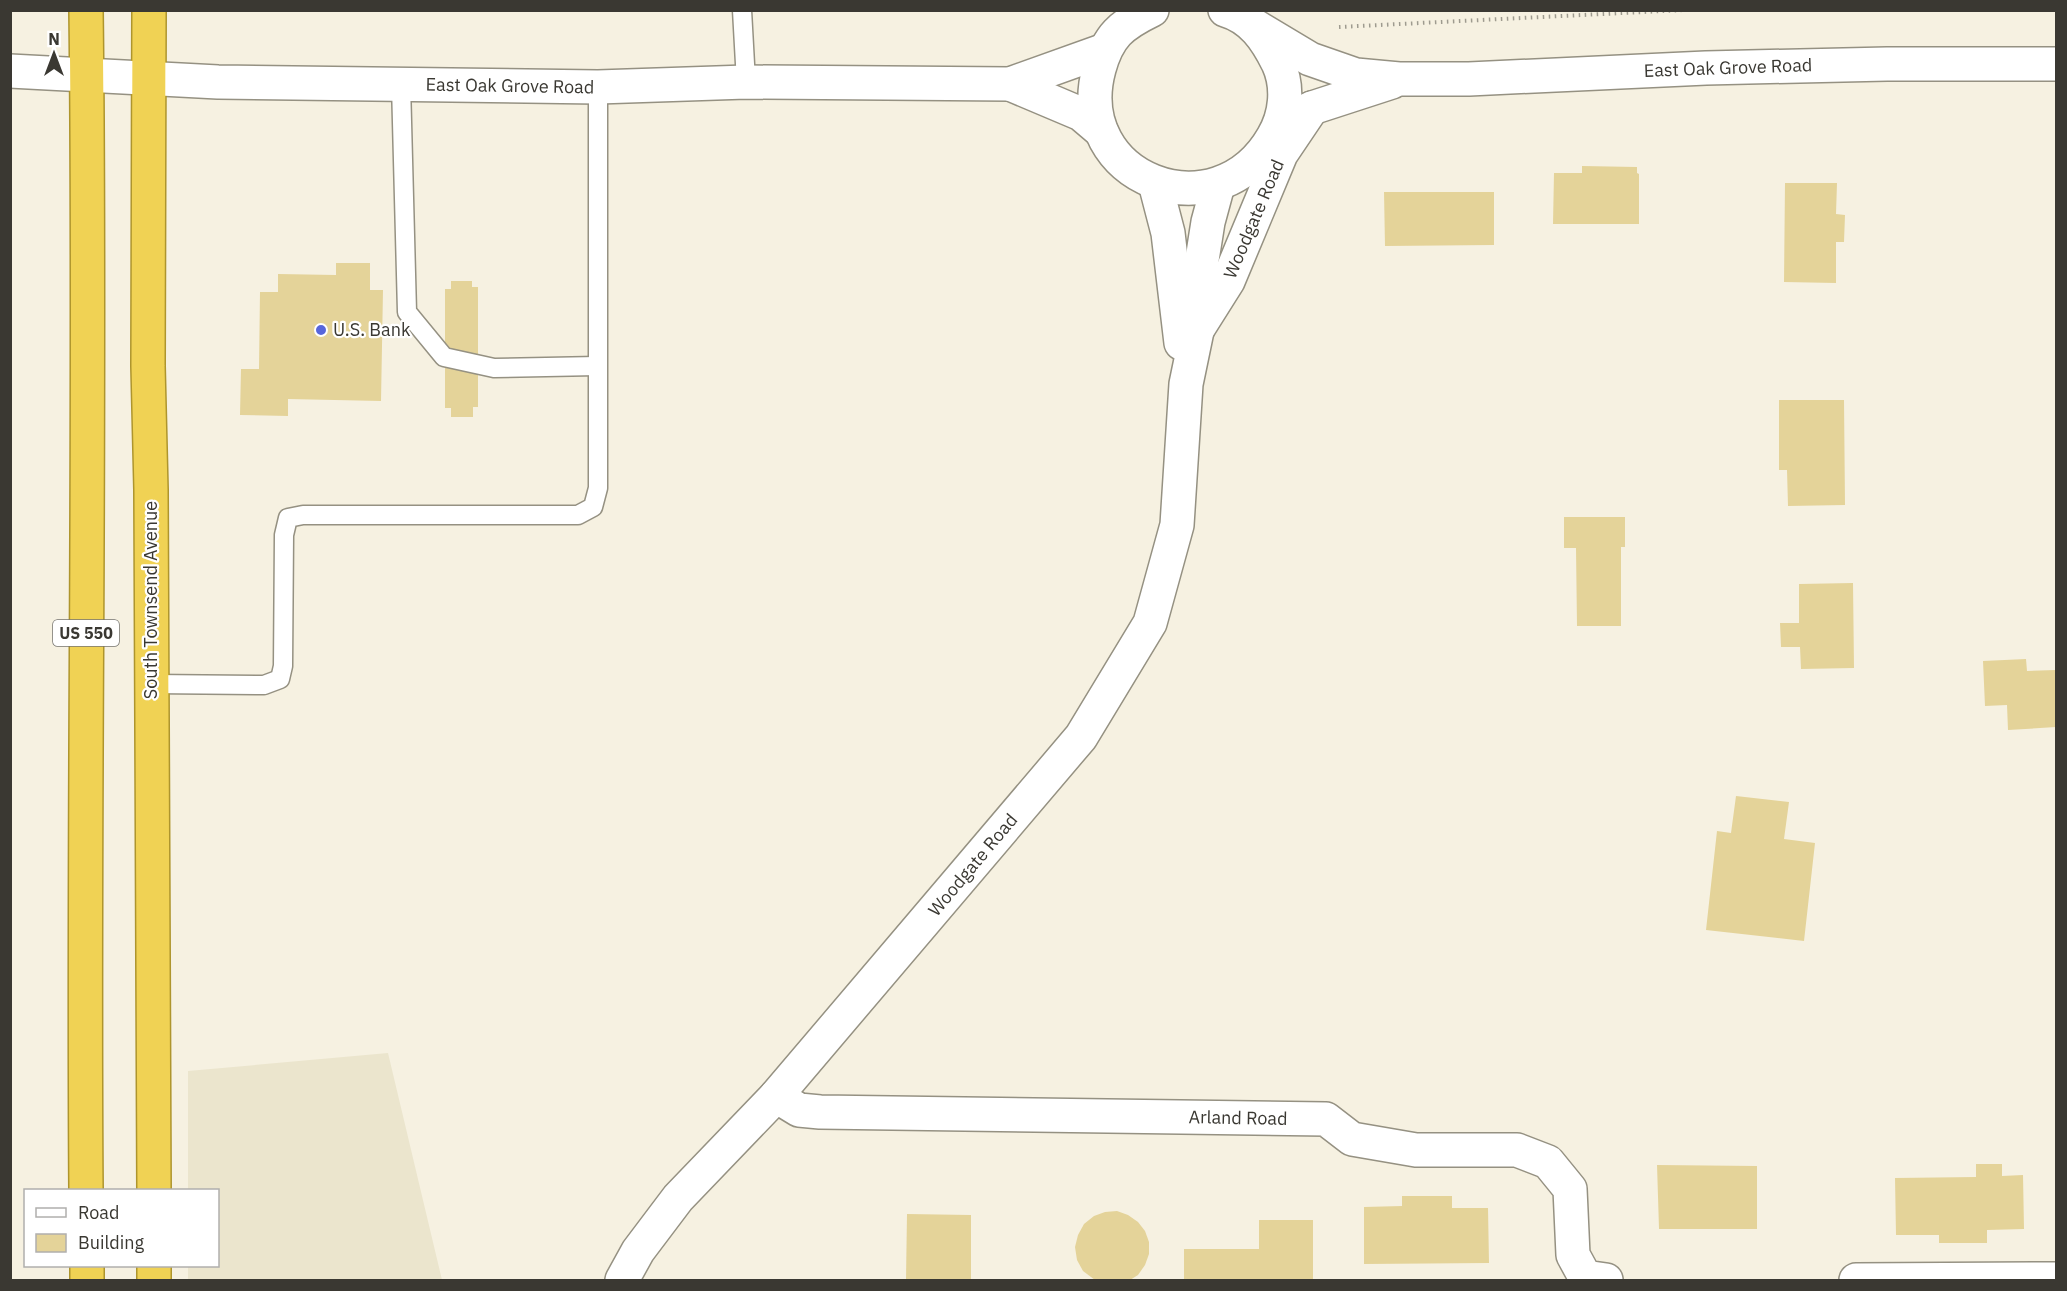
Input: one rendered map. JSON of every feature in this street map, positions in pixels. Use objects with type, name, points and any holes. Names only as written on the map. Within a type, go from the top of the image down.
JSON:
[{"type":"highway","name":"US 550","points":[[86,10],[84,979],[86,1189]]},
{"type":"highway","name":"South Townsend Avenue","points":[[149,10],[148,366],[154,1189]]},
{"type":"street","points":[[1152,10],[1114,34],[1105,50],[1096,81],[1095,106],[1101,131],[1114,153],[1132,171],[1155,183],[1180,188],[1218,185],[1236,177],[1252,165],[1268,146],[1281,123],[1286,93],[1280,66],[1269,45],[1238,15]]},
{"type":"street","name":"East Oak Grove Road","points":[[1238,15],[1310,59],[1356,75],[1399,79],[1469,79],[1729,67],[2056,64]]},
{"type":"street","name":"East Oak Grove Road","points":[[10,71],[218,82],[598,87],[746,82],[1010,84],[1105,50]]},
{"type":"street","name":"East Oak Grove Road","points":[[1281,123],[1312,108],[1399,79]]},
{"type":"street","name":"East Oak Grove Road","points":[[1010,84],[1081,114],[1101,131]]},
{"type":"street","name":"Woodgate Road","points":[[1197,331],[1228,281],[1281,154],[1312,108]]},
{"type":"street","name":"Woodgate Road","points":[[1155,183],[1168,233],[1186,384]]},
{"type":"street","name":"Woodgate Road","points":[[622,1281],[639,1251],[678,1198],[776,1096],[1081,737],[1150,623],[1177,525],[1186,384],[1197,331],[1203,251],[1218,185]]},
{"type":"street","name":"Arland Road","points":[[776,1096],[799,1110],[820,1112],[1326,1119],[1352,1139],[1416,1150],[1517,1150],[1548,1162],[1570,1189],[1573,1255],[1585,1277],[1606,1281]]},
{"type":"street","points":[[1856,1281],[2056,1279]]},
{"type":"lane","points":[[742,10],[746,82]]},
{"type":"lane","points":[[401,84],[407,312],[444,357],[494,368],[597,366]]},
{"type":"lane","points":[[152,684],[264,685],[280,679],[283,666],[284,535],[288,518],[303,515],[578,515],[593,507],[598,488],[598,87]]},
{"type":"path","points":[[1339,27],[1684,10]]},
{"type":"shaded area","points":[[388,1053],[442,1280],[188,1280],[188,1267],[219,1267],[219,1189],[188,1189],[188,1071]]},
{"type":"building","points":[[1582,166],[1637,167],[1639,224],[1553,224],[1554,173],[1582,173]]},
{"type":"building","points":[[1785,183],[1837,183],[1836,214],[1845,215],[1844,242],[1836,242],[1836,283],[1784,282]]},
{"type":"building","points":[[1384,192],[1494,192],[1494,245],[1385,246]]},
{"type":"building","name":"U.S. Bank","points":[[336,263],[370,263],[370,290],[383,290],[381,401],[288,399],[288,416],[240,415],[241,369],[259,369],[260,292],[278,292],[278,274],[336,275]]},
{"type":"building","points":[[451,281],[472,281],[472,287],[478,287],[478,407],[473,407],[473,417],[451,417],[451,408],[445,408],[445,289],[451,289]]},
{"type":"building","points":[[1779,400],[1844,400],[1845,505],[1788,506],[1787,470],[1779,470]]},
{"type":"building","points":[[1564,517],[1625,517],[1625,547],[1621,547],[1621,626],[1577,626],[1576,548],[1564,548]]},
{"type":"building","points":[[1853,583],[1854,668],[1801,669],[1800,647],[1781,647],[1780,623],[1799,623],[1799,584]]},
{"type":"building","points":[[2026,659],[2027,671],[2056,670],[2056,727],[2008,730],[2007,705],[1985,706],[1983,661]]},
{"type":"building","points":[[1736,796],[1789,802],[1784,839],[1815,843],[1804,941],[1706,930],[1717,831],[1731,833]]},
{"type":"building","points":[[1976,1164],[2002,1164],[2002,1176],[2023,1175],[2024,1229],[1987,1230],[1987,1243],[1939,1243],[1939,1235],[1896,1235],[1895,1178],[1976,1177]]},
{"type":"building","points":[[1657,1165],[1757,1166],[1757,1229],[1659,1229]]},
{"type":"building","points":[[1402,1196],[1452,1196],[1452,1208],[1488,1208],[1489,1263],[1364,1264],[1364,1207],[1402,1206]]},
{"type":"building","points":[[1117,1211],[1138,1222],[1145,1231],[1149,1242],[1149,1254],[1138,1275],[1130,1280],[1095,1280],[1083,1271],[1077,1260],[1075,1247],[1078,1235],[1084,1224],[1094,1216]]},
{"type":"building","points":[[907,1214],[971,1215],[971,1280],[906,1280]]},
{"type":"building","points":[[1259,1220],[1313,1220],[1313,1280],[1184,1280],[1184,1249],[1259,1249]]},
{"type":"place","name":"U.S. Bank","points":[[321,330]]}]
